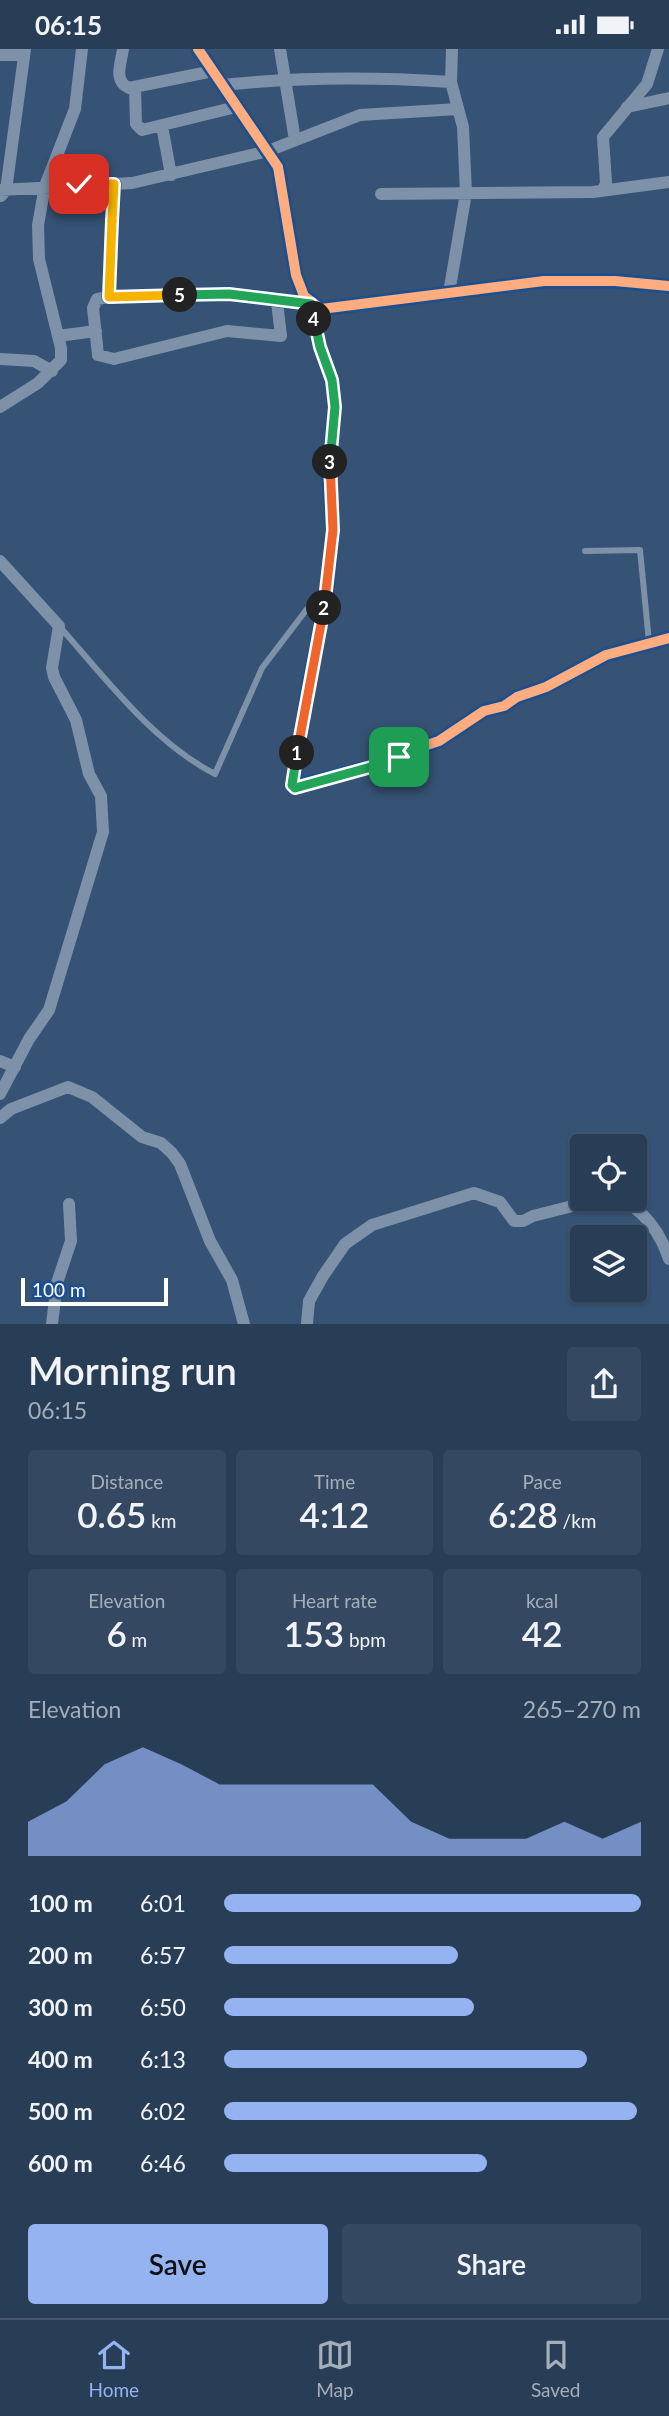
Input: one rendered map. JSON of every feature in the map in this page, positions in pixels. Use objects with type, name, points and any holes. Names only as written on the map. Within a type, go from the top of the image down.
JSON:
[{"type":"street","points":[[0,407],[52,371],[61,361],[38,244],[38,225],[45,186],[75,109],[82,49]]},
{"type":"street","points":[[123,49],[119,80],[121,85],[129,88],[213,71]]},
{"type":"street","points":[[198,49],[278,167],[284,190],[296,275],[304,296],[311,304],[321,309],[336,309],[544,281],[615,281],[669,286]]},
{"type":"street","points":[[279,49],[295,140]]},
{"type":"street","points":[[442,49],[451,54],[451,82],[463,127],[466,193],[449,293]]},
{"type":"street","points":[[603,190],[606,183],[601,142],[647,84],[659,49]]},
{"type":"street","points":[[0,55],[24,52],[2,193],[45,186],[114,184],[171,175],[268,151],[360,115],[458,109]]},
{"type":"street","points":[[222,85],[283,80],[388,78],[451,82]]},
{"type":"street","points":[[135,87],[137,128],[142,130],[236,107]]},
{"type":"street","points":[[627,107],[669,98]]},
{"type":"street","points":[[162,126],[171,175]]},
{"type":"street","points":[[381,194],[593,192],[669,182]]},
{"type":"street","points":[[109,297],[114,184]]},
{"type":"street","points":[[277,302],[282,334],[277,337],[227,331],[114,359],[98,355],[93,302],[97,299],[229,294],[277,302],[311,304]]},
{"type":"street","points":[[311,304],[320,347],[332,380],[335,407],[328,470],[333,530],[326,599],[292,785],[295,788],[393,761],[406,752],[439,741],[484,711],[504,706],[517,697],[546,687],[606,655],[669,638]]},
{"type":"street","points":[[58,336],[96,331]]},
{"type":"street","points":[[0,359],[34,361],[52,371]]},
{"type":"street","points":[[0,561],[59,625],[52,668],[76,720],[89,774],[101,796],[103,832],[49,1010],[29,1039],[0,1094]]},
{"type":"street","points":[[0,1061],[15,1067]]},
{"type":"street","points":[[0,1118],[11,1109],[68,1087],[92,1097],[142,1137],[167,1147],[180,1164],[207,1234],[232,1280],[244,1324]]},
{"type":"street","points":[[307,1324],[309,1301],[323,1276],[345,1244],[372,1225],[474,1193],[500,1202],[514,1221],[523,1221],[570,1207]]},
{"type":"street","points":[[52,1324],[57,1283],[71,1241],[69,1204]]},
{"type":"street","points":[[637,1211],[655,1228],[669,1259]]},
{"type":"lane","points":[[585,551],[640,550],[649,642]]},
{"type":"lane","points":[[59,625],[135,711],[194,763],[215,774],[262,668],[307,609],[326,599]]},
{"type":"cycle path","points":[[198,49],[278,167],[296,275],[304,296],[321,309],[544,281],[615,281],[669,286]]},
{"type":"cycle path","points":[[114,184],[109,297],[229,294],[311,304],[320,347],[332,380],[335,407],[328,470],[333,530],[326,599],[309,682],[293,787],[393,761],[406,752],[439,741],[484,711],[504,706],[517,697],[546,687],[606,655],[669,638]]},
{"type":"route","points":[[79,184],[114,184],[109,297],[229,294],[277,302],[311,304],[320,347],[332,380],[335,407],[328,470],[333,530],[326,599],[292,785],[295,788],[302,787],[318,780],[381,765],[399,757]]}]
